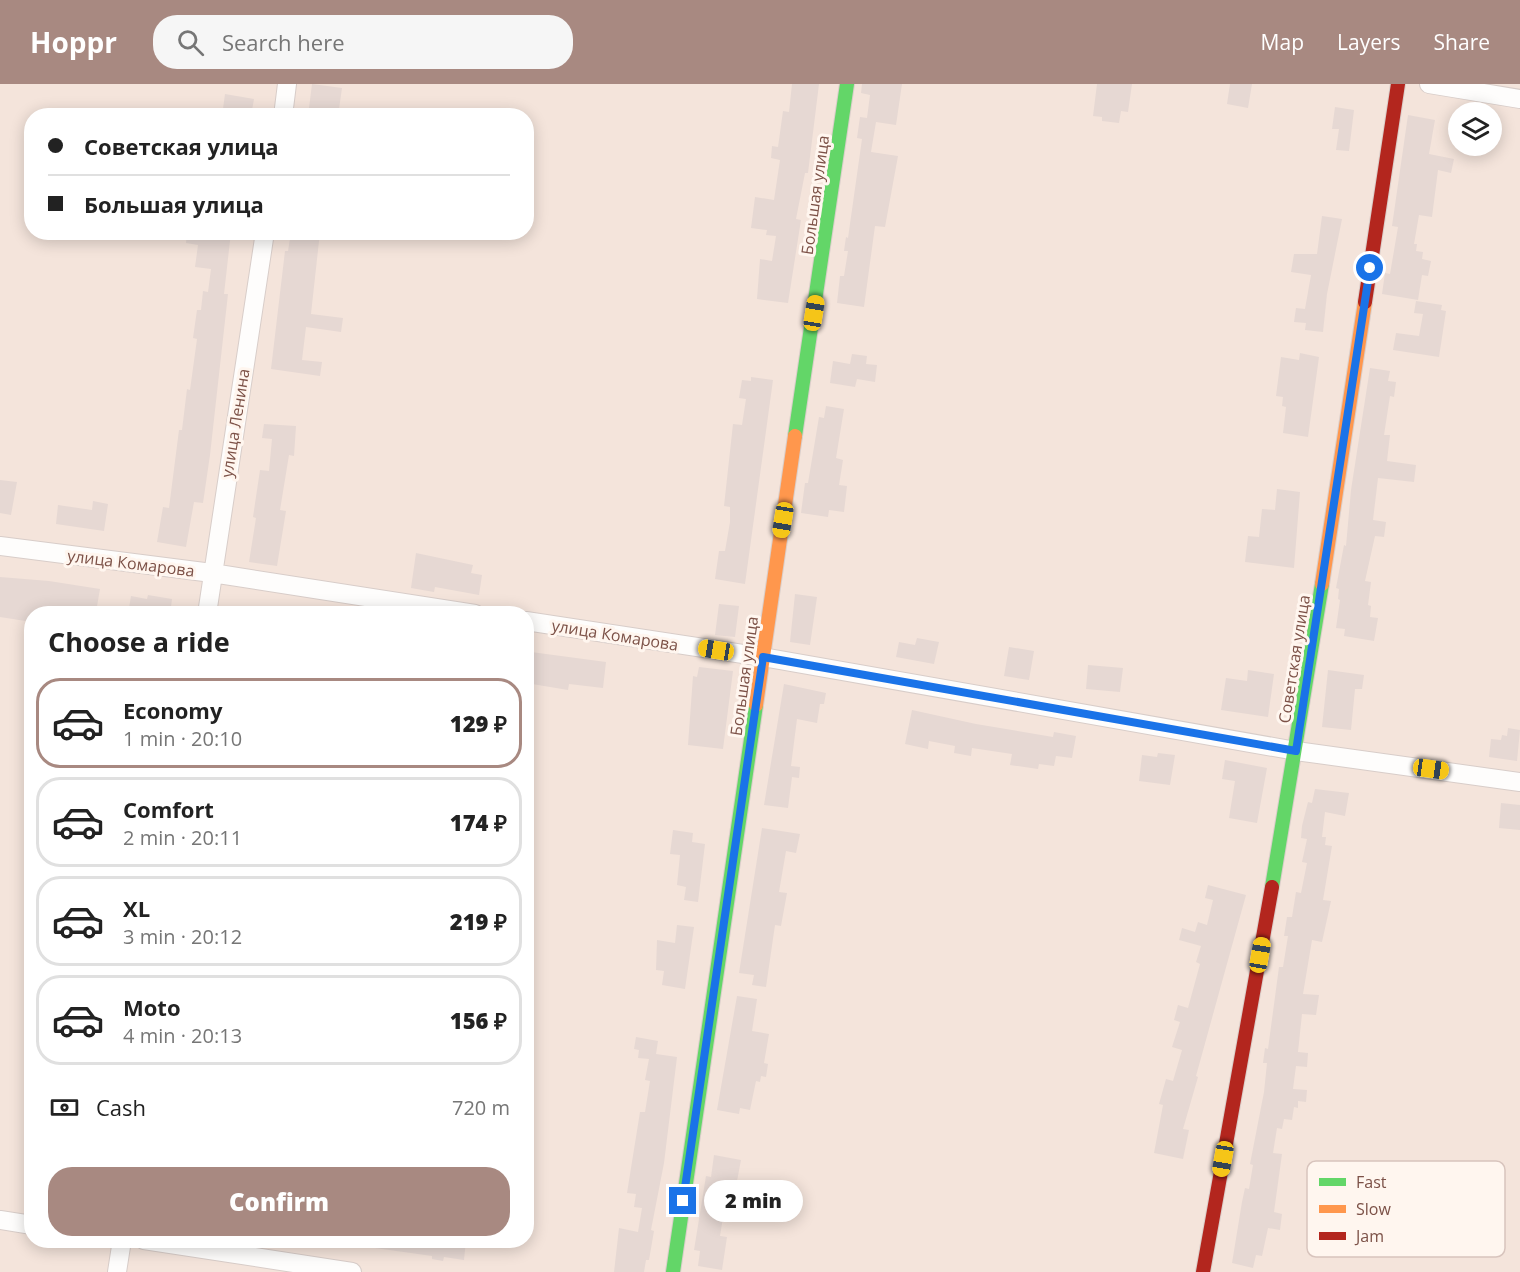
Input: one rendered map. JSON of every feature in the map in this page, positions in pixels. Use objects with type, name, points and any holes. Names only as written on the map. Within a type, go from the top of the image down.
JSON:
[{"type":"street","points":[[284,108],[287,84]]},
{"type":"street","name":"Большая улица","points":[[673,1272],[848,84]]},
{"type":"street","name":"Советская улица","points":[[1203,1272],[1296,751],[1398,84]]},
{"type":"street","points":[[1429,84],[1520,99]]},
{"type":"street","name":"улица Ленина","points":[[208,606],[263,240]]},
{"type":"street","name":"улица Комарова","points":[[0,546],[212,573],[424,606]]},
{"type":"street","name":"улица Комарова","points":[[534,622],[763,657],[1296,751],[1520,782]]},
{"type":"street","points":[[0,1220],[24,1224]]},
{"type":"street","points":[[117,1272],[121,1248]]},
{"type":"street","points":[[196,1248],[351,1272]]},
{"type":"shaded area","points":[[0,84],[1520,84],[1520,1272],[0,1272]]},
{"type":"building","points":[[312,84],[342,88],[339,108],[309,108]]},
{"type":"building","points":[[792,84],[819,84],[808,173],[805,173],[796,219],[801,220],[788,303],[757,299],[760,259],[772,261],[776,236],[766,235],[767,230],[751,228],[755,197],[774,200],[780,160],[771,158],[772,146],[778,147],[783,111],[789,112]]},
{"type":"building","points":[[862,84],[902,84],[896,125],[876,122],[871,152],[898,156],[885,227],[875,226],[864,307],[837,303],[840,276],[844,276],[848,251],[844,251],[846,237],[848,238],[862,139],[857,138],[860,117],[867,118],[870,95],[861,93]]},
{"type":"building","points":[[1097,84],[1132,84],[1128,112],[1121,111],[1119,123],[1102,121],[1102,117],[1093,116]]},
{"type":"building","points":[[1230,84],[1252,84],[1248,108],[1227,104]]},
{"type":"building","points":[[225,94],[254,99],[252,108],[223,108]]},
{"type":"building","points":[[1335,107],[1354,110],[1349,151],[1336,150],[1339,129],[1332,129]]},
{"type":"building","points":[[1408,115],[1435,120],[1429,154],[1454,159],[1451,173],[1438,170],[1432,217],[1419,215],[1414,244],[1417,244],[1416,251],[1423,252],[1422,259],[1431,261],[1428,276],[1422,275],[1418,300],[1382,294],[1385,273],[1390,274],[1398,227],[1392,226]]},
{"type":"building","points":[[1322,216],[1342,219],[1327,294],[1323,332],[1305,330],[1306,323],[1294,322],[1296,308],[1305,309],[1311,275],[1291,272],[1294,254],[1317,254]]},
{"type":"building","points":[[186,240],[230,240],[224,294],[228,294],[210,455],[203,503],[194,502],[186,547],[157,542],[163,507],[169,508],[179,430],[182,430],[187,389],[190,390],[197,339],[193,338],[197,310],[201,310],[203,291],[208,292],[211,269],[195,267],[198,245],[186,243]]},
{"type":"building","points":[[290,240],[319,240],[311,314],[343,318],[341,332],[306,327],[302,360],[322,362],[320,376],[271,369],[285,251],[288,251]]},
{"type":"building","points":[[1416,301],[1442,305],[1441,310],[1446,311],[1439,357],[1393,350],[1396,333],[1419,336],[1423,314],[1414,313]]},
{"type":"building","points":[[1300,353],[1319,357],[1308,437],[1283,433],[1286,407],[1282,406],[1283,397],[1276,396],[1281,357],[1299,360]]},
{"type":"building","points":[[852,354],[867,356],[866,364],[877,365],[875,382],[857,379],[855,387],[830,383],[833,361],[850,364]]},
{"type":"building","points":[[1370,368],[1390,371],[1388,381],[1396,382],[1394,397],[1390,396],[1384,435],[1390,435],[1387,461],[1416,465],[1414,482],[1378,478],[1373,520],[1386,522],[1384,537],[1375,536],[1365,581],[1371,582],[1368,605],[1371,606],[1370,617],[1378,618],[1374,641],[1344,636],[1345,629],[1336,628],[1340,600],[1338,599],[1339,589],[1336,588],[1344,545],[1346,546],[1351,490]]},
{"type":"building","points":[[751,377],[773,380],[745,584],[715,579],[719,551],[725,551],[730,522],[730,507],[724,506],[733,424],[742,425],[746,399],[739,398],[742,380],[751,381]]},
{"type":"building","points":[[826,406],[844,409],[836,458],[843,460],[839,485],[847,486],[844,512],[829,510],[828,517],[801,513],[819,417],[824,418]]},
{"type":"building","points":[[264,424],[296,426],[294,456],[289,455],[280,510],[286,511],[277,566],[249,562],[260,470],[269,471],[272,439],[262,438]]},
{"type":"building","points":[[0,480],[17,482],[11,515],[0,513]]},
{"type":"building","points":[[1277,489],[1300,492],[1294,568],[1245,562],[1248,536],[1259,537],[1262,509],[1275,510]]},
{"type":"building","points":[[93,501],[108,504],[104,531],[56,524],[58,505],[92,510]]},
{"type":"building","points":[[416,553],[473,565],[471,573],[482,575],[479,595],[435,587],[434,592],[411,588]]},
{"type":"building","points":[[0,577],[49,581],[100,589],[97,606],[24,606],[24,621],[0,617]]},
{"type":"building","points":[[795,594],[817,597],[810,645],[790,642]]},
{"type":"building","points":[[148,595],[172,599],[171,606],[129,606],[131,596],[147,599]]},
{"type":"building","points":[[719,604],[739,606],[735,637],[715,635]]},
{"type":"building","points":[[917,638],[939,642],[934,664],[896,657],[899,642],[915,645]]},
{"type":"building","points":[[1009,647],[1034,651],[1029,680],[1004,676]]},
{"type":"building","points":[[534,652],[606,662],[603,688],[569,684],[568,690],[534,684]]},
{"type":"building","points":[[1088,665],[1123,668],[1120,692],[1086,689]]},
{"type":"building","points":[[699,667],[733,671],[723,749],[688,745],[693,676],[697,677]]},
{"type":"building","points":[[1248,670],[1274,674],[1268,717],[1221,710],[1226,678],[1247,681]]},
{"type":"building","points":[[1328,670],[1364,675],[1362,689],[1355,689],[1351,730],[1322,727]]},
{"type":"building","points":[[784,684],[826,693],[824,704],[820,704],[817,723],[797,719],[791,766],[800,767],[799,778],[792,777],[788,808],[764,805]]},
{"type":"building","points":[[912,710],[1053,737],[1054,732],[1076,736],[1072,758],[1056,756],[1054,766],[1039,764],[1038,769],[1010,765],[1012,754],[972,748],[971,756],[954,753],[955,746],[929,741],[928,749],[905,744]]},
{"type":"building","points":[[1508,728],[1520,730],[1517,761],[1489,757],[1491,739],[1501,740],[1502,735],[1507,736]]},
{"type":"building","points":[[1158,753],[1175,755],[1170,785],[1139,781],[1142,755],[1157,757]]},
{"type":"building","points":[[1225,760],[1267,768],[1257,823],[1229,818],[1235,781],[1222,779]]},
{"type":"building","points":[[1315,789],[1349,793],[1345,816],[1325,812],[1322,837],[1326,837],[1325,845],[1332,846],[1323,900],[1331,901],[1322,942],[1312,940],[1303,994],[1319,995],[1316,1015],[1302,1014],[1298,1052],[1308,1053],[1307,1067],[1296,1066],[1293,1089],[1307,1090],[1306,1102],[1298,1101],[1298,1108],[1294,1107],[1292,1120],[1284,1119],[1282,1129],[1277,1128],[1273,1153],[1282,1154],[1274,1212],[1282,1214],[1280,1230],[1268,1228],[1262,1256],[1256,1255],[1253,1268],[1232,1263],[1245,1188],[1249,1189],[1253,1165],[1250,1164],[1264,1092],[1267,1063],[1263,1063],[1265,1048],[1268,1049],[1279,967],[1283,967],[1288,936],[1284,936],[1287,917],[1292,917],[1296,892],[1301,893],[1307,863],[1302,862],[1307,839],[1301,838],[1302,826],[1308,802],[1312,803]]},
{"type":"building","points":[[1501,803],[1520,805],[1520,830],[1499,828]]},
{"type":"building","points":[[762,828],[800,834],[796,853],[786,851],[779,892],[787,893],[781,926],[775,925],[766,987],[752,985],[754,975],[739,973]]},
{"type":"building","points":[[673,830],[693,833],[692,842],[705,844],[698,902],[684,900],[686,887],[677,885],[680,855],[670,854]]},
{"type":"building","points":[[1208,885],[1246,895],[1183,1129],[1189,1130],[1183,1159],[1154,1153],[1163,1105],[1159,1104],[1166,1079],[1173,1081],[1182,1050],[1172,1047],[1180,1022],[1174,1020],[1178,1005],[1188,1008],[1200,964],[1196,962],[1201,946],[1179,940],[1182,928],[1195,932],[1198,922],[1207,925],[1213,900],[1205,898]]},
{"type":"building","points":[[677,925],[694,927],[685,989],[662,985],[664,971],[656,970],[657,940],[675,943]]},
{"type":"building","points":[[737,996],[757,999],[752,1031],[769,1034],[764,1063],[768,1064],[766,1077],[761,1076],[760,1082],[756,1081],[750,1110],[740,1108],[739,1114],[717,1110]]},
{"type":"building","points":[[636,1037],[658,1041],[656,1054],[677,1057],[664,1163],[651,1230],[654,1231],[649,1260],[646,1260],[644,1272],[614,1272],[619,1228],[638,1232],[642,1208],[634,1207],[636,1194],[627,1193],[640,1112],[645,1112],[650,1081],[645,1080],[649,1059],[638,1058],[639,1050],[634,1049]]},
{"type":"building","points":[[714,1155],[741,1160],[737,1181],[729,1180],[720,1236],[727,1237],[722,1270],[698,1266],[700,1251],[694,1250],[706,1176],[711,1177]]},
{"type":"building","points":[[375,1248],[465,1248],[464,1260],[444,1257],[443,1261],[432,1259],[432,1256]]},
{"type":"traffic: fast","points":[[795,436],[847,84]]},
{"type":"traffic: fast","points":[[1272,887],[1322,584]]},
{"type":"traffic: fast","points":[[673,1272],[756,705]]},
{"type":"traffic: slow","points":[[1322,584],[1365,302]]},
{"type":"traffic: slow","points":[[756,705],[795,436]]},
{"type":"traffic: jam","points":[[1365,302],[1398,84]]},
{"type":"traffic: jam","points":[[1203,1272],[1272,887]]},
{"type":"route","points":[[683,1201],[763,657],[1296,751],[1370,268]]}]
